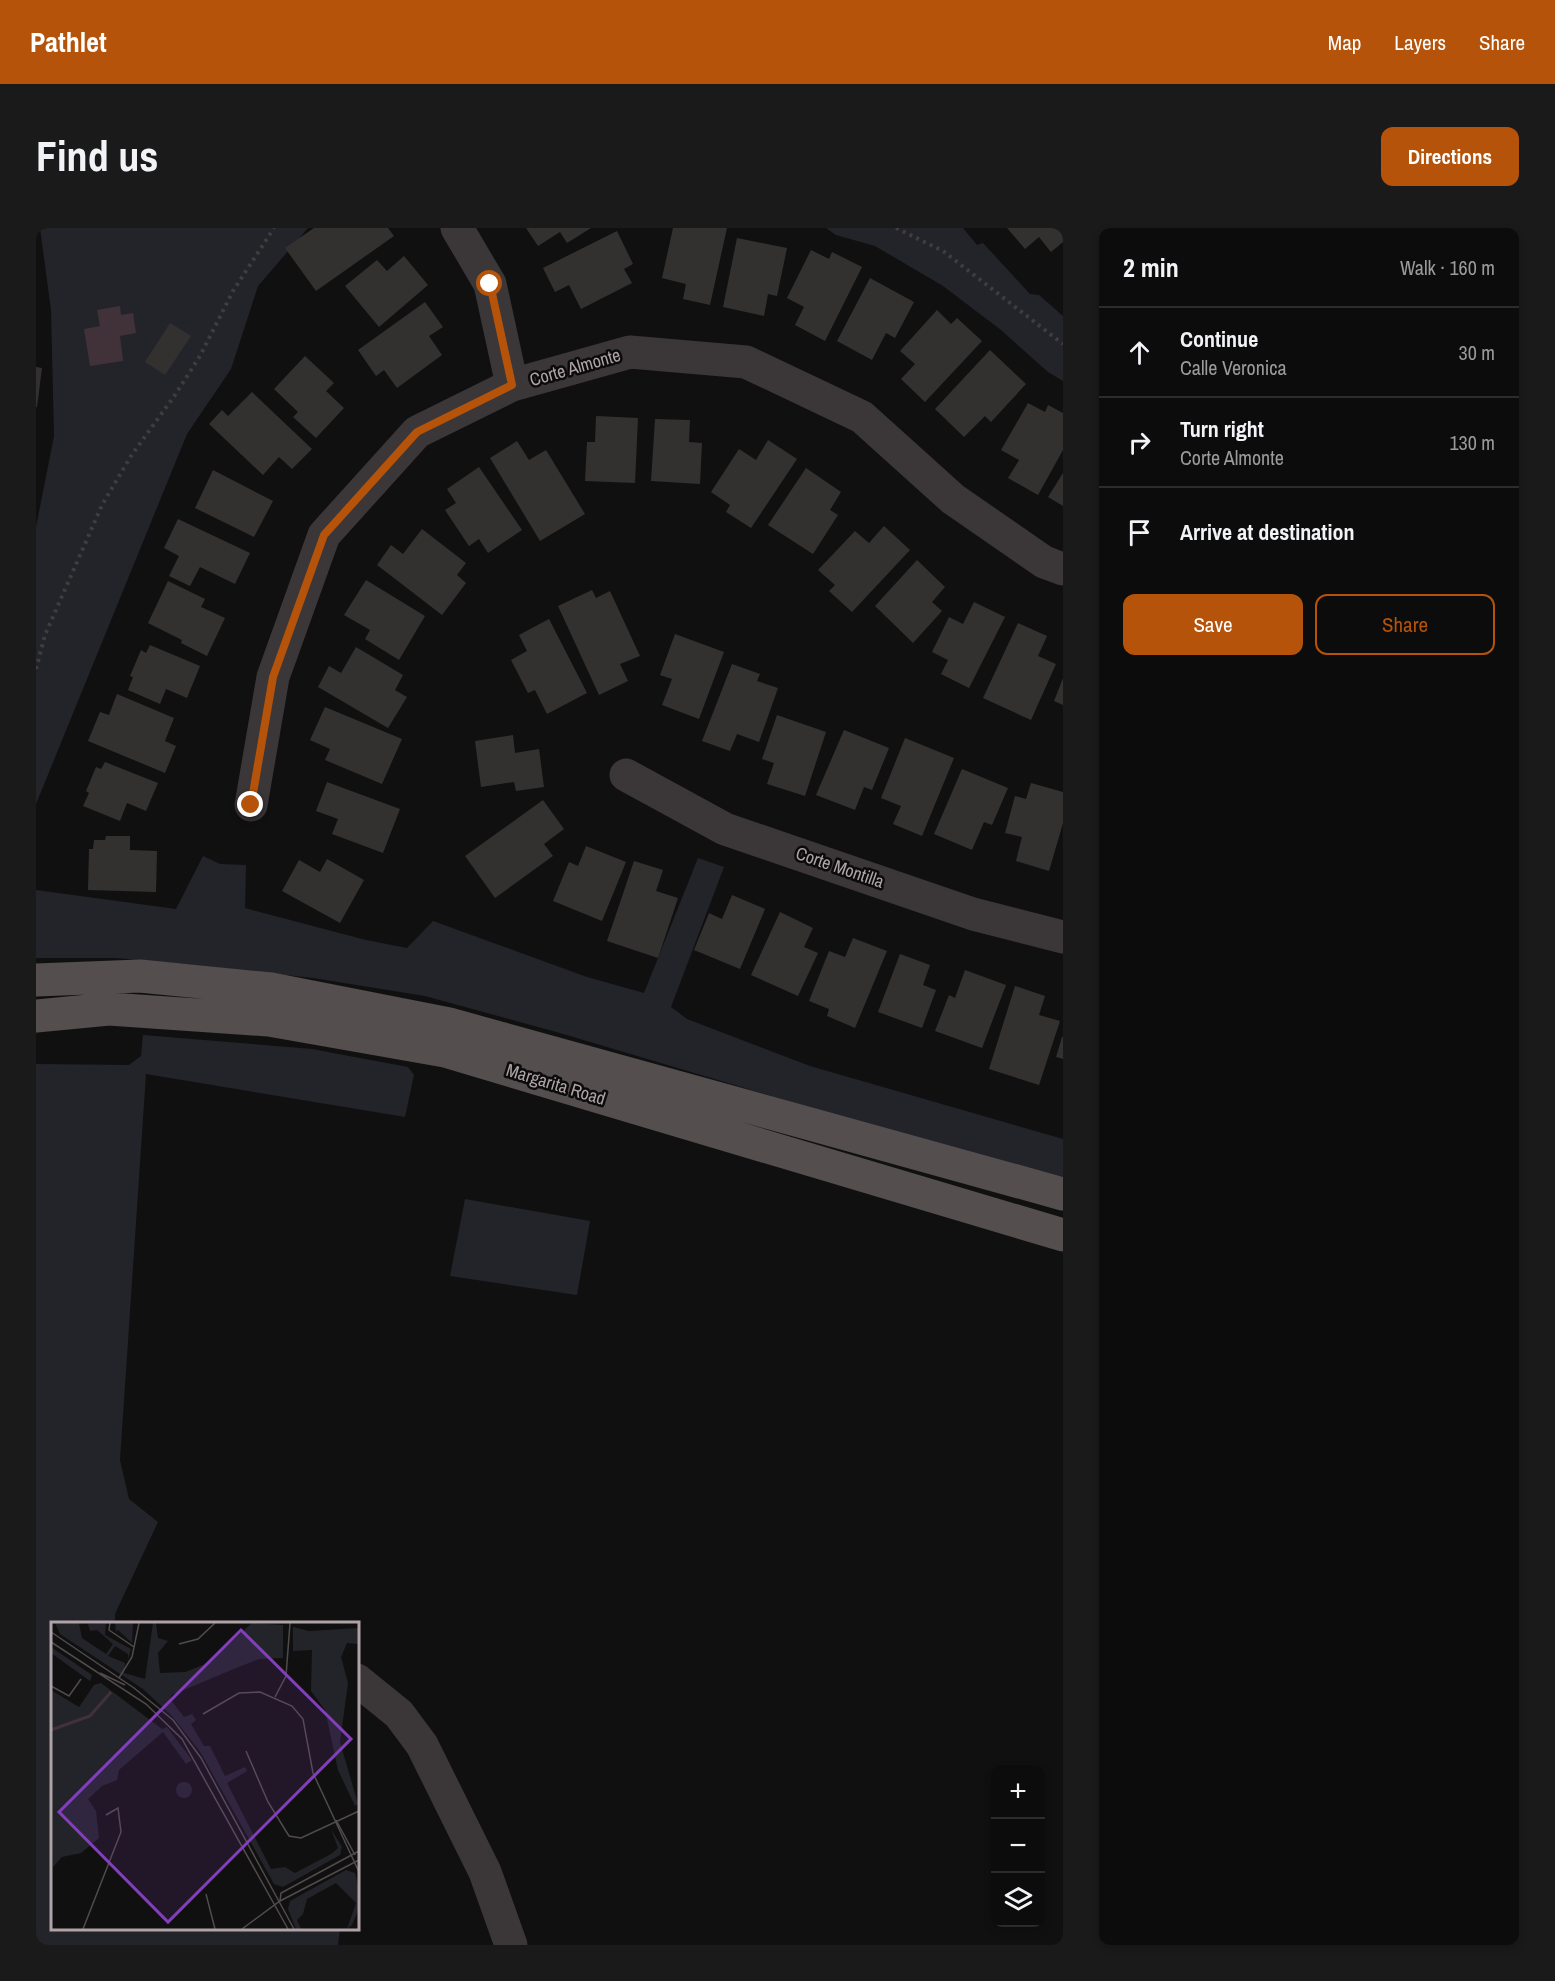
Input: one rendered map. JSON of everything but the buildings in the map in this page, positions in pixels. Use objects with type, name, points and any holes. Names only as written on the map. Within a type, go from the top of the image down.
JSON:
[{"type":"main road","name":"Margarita Road","points":[[36,980],[140,976],[271,989],[449,1024],[1063,1194]]},
{"type":"main road","name":"Margarita Road","points":[[36,1016],[109,1009],[269,1020],[445,1051],[1063,1235]]},
{"type":"street","points":[[458,228],[490,284],[512,385]]},
{"type":"street","name":"Corte Almonte","points":[[251,805],[273,677],[324,535],[417,432],[512,385],[630,352],[746,362],[862,417],[953,499],[1044,562],[1063,569]]},
{"type":"street","name":"Corte Montilla","points":[[626,775],[725,829],[973,914],[1063,937]]},
{"type":"street","points":[[358,1681],[399,1714],[422,1746],[485,1872],[511,1945]]},
{"type":"path","points":[[36,669],[45,634],[102,505],[131,456],[194,366],[233,291],[274,228]]},
{"type":"path","points":[[896,228],[943,251],[1063,344]]},
{"type":"shaded area","points":[[40,228],[308,228],[258,286],[231,369],[187,434],[36,804],[36,527],[54,436],[51,310]]},
{"type":"shaded area","points":[[826,228],[963,228],[977,245],[983,243],[1030,294],[1039,295],[1063,316],[1063,381],[1048,372],[1001,330],[943,286],[875,246],[836,235]]},
{"type":"shaded area","points":[[120,306],[121,315],[133,313],[136,333],[120,336],[123,361],[90,366],[84,329],[100,326],[97,310]]},
{"type":"shaded area","points":[[203,856],[220,864],[246,865],[245,908],[366,940],[407,948],[433,921],[587,977],[644,993],[698,858],[724,867],[671,1007],[687,1019],[810,1066],[1063,1139],[1063,1179],[425,996],[313,978],[196,965],[115,958],[36,958],[36,890],[176,909]]},
{"type":"shaded area","points":[[143,1035],[312,1049],[408,1067],[414,1075],[405,1117],[146,1074],[120,1460],[129,1499],[158,1522],[115,1614],[115,1622],[51,1622],[51,1930],[340,1930],[338,1945],[36,1945],[36,1064],[129,1065],[141,1056]]},
{"type":"shaded area","points":[[465,1199],[590,1221],[577,1295],[450,1276]]},
{"type":"route","points":[[251,805],[273,677],[324,535],[417,432],[512,385],[490,284]]}]
